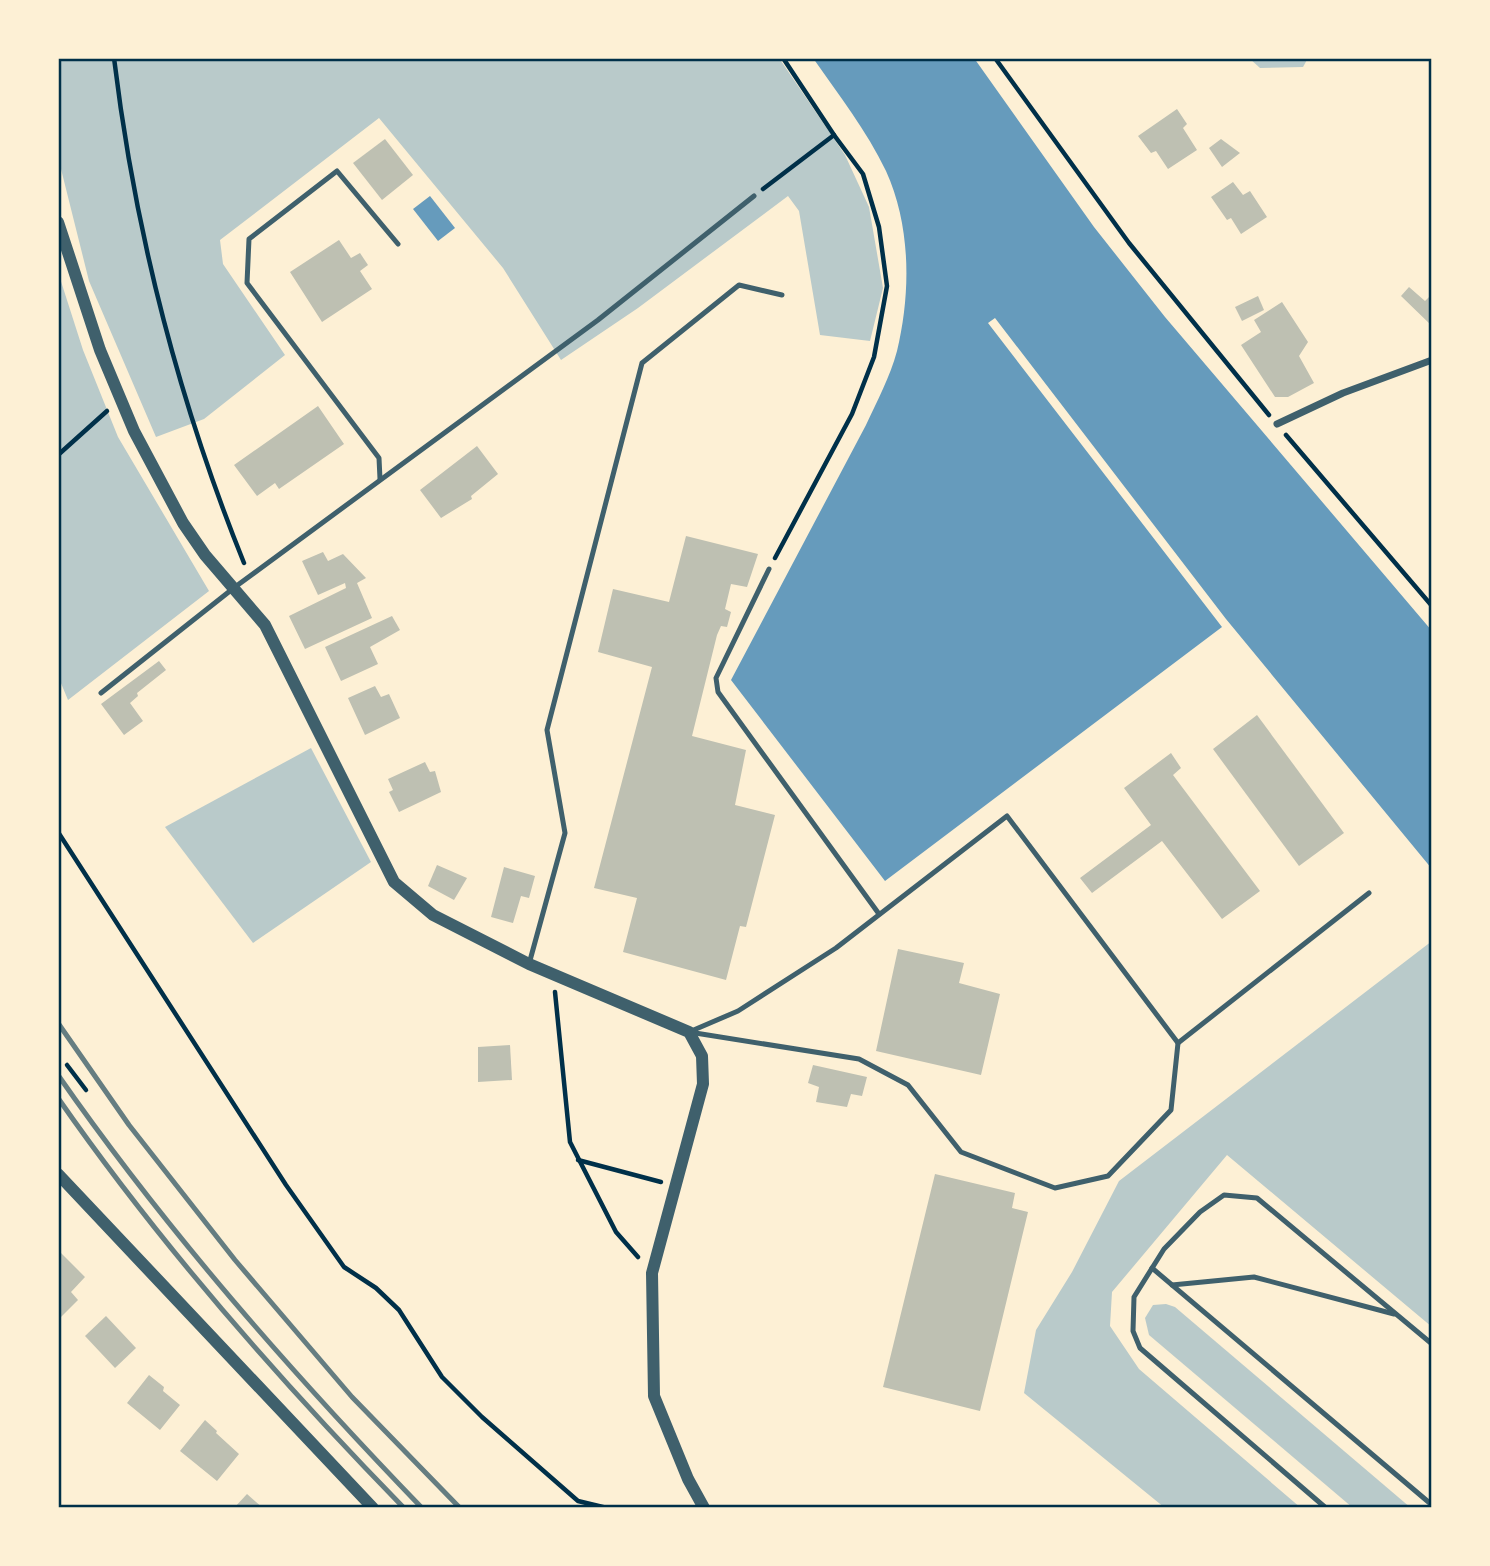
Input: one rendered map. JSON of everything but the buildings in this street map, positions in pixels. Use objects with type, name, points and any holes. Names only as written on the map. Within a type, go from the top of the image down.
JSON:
[{"type":"street","points":[[58,222],[100,350],[134,431],[183,523],[205,555],[265,625],[394,882],[433,915],[529,964],[689,1032],[702,1056],[703,1084],[652,1273],[654,1396],[688,1479],[704,1508]]},
{"type":"street","points":[[1277,424],[1343,393],[1432,360]]},
{"type":"street","points":[[58,1174],[373,1508]]},
{"type":"lane","points":[[380,479],[379,458],[247,283],[249,239],[337,171],[398,244]]},
{"type":"lane","points":[[102,693],[235,587],[598,320],[754,196]]},
{"type":"lane","points":[[529,964],[565,833],[547,730],[642,363],[739,285],[782,295]]},
{"type":"lane","points":[[769,569],[716,678],[718,692],[879,914]]},
{"type":"lane","points":[[1007,816],[1178,1043],[1171,1110],[1108,1175],[1055,1188],[961,1152],[908,1085],[859,1059],[689,1032],[738,1011],[836,948],[1007,816]]},
{"type":"lane","points":[[1178,1043],[1370,893]]},
{"type":"lane","points":[[1326,1508],[1140,1348],[1133,1331],[1134,1297],[1152,1268],[1164,1250],[1200,1212],[1224,1195],[1257,1198],[1432,1345]]},
{"type":"lane","points":[[1152,1268],[1432,1505]]},
{"type":"lane","points":[[1172,1285],[1254,1277],[1397,1315]]},
{"type":"path","points":[[114,58],[135,193],[160,304],[191,417],[218,499],[249,577]]},
{"type":"path","points":[[769,569],[852,414],[874,357],[887,286],[879,227],[863,174],[783,58]]},
{"type":"path","points":[[995,58],[1129,243],[1277,424],[1432,606]]},
{"type":"path","points":[[754,196],[834,135]]},
{"type":"path","points":[[58,455],[121,398]]},
{"type":"path","points":[[58,832],[286,1185],[344,1267],[376,1288],[399,1310],[442,1377],[482,1417],[578,1501],[607,1508]]},
{"type":"path","points":[[553,974],[570,1142],[616,1232],[652,1273]]},
{"type":"path","points":[[67,1065],[86,1090]]},
{"type":"path","points":[[577,1160],[676,1185]]},
{"type":"shaded area","points":[[58,58],[779,58],[845,155],[869,207],[883,288],[870,341],[820,335],[799,211],[788,196],[638,308],[561,360],[503,268],[379,118],[220,240],[223,264],[285,355],[204,419],[156,437],[89,281],[58,157]]},
{"type":"shaded area","points":[[1249,58],[1308,58],[1303,67],[1260,68]]},
{"type":"shaded area","points":[[58,272],[83,350],[118,437],[209,591],[68,700],[58,676]]},
{"type":"shaded area","points":[[311,748],[371,862],[253,943],[165,827]]},
{"type":"shaded area","points":[[1432,941],[1432,1327],[1227,1155],[1112,1292],[1110,1326],[1139,1369],[1301,1508],[1165,1508],[1024,1393],[1036,1330],[1072,1272],[1119,1181]]},
{"type":"shaded area","points":[[1166,1304],[1175,1307],[1411,1508],[1353,1508],[1149,1335],[1145,1318],[1153,1305]]},
{"type":"water","points":[[813,58],[974,58],[1094,227],[1165,317],[1432,631],[1432,869],[1226,619],[995,318],[988,323],[1222,627],[885,881],[731,680],[866,425],[891,370],[902,329],[906,260],[894,192],[870,142]]},
{"type":"water","points":[[430,196],[455,228],[438,241],[413,209]]},
{"type":"railway","points":[[58,1023],[129,1125],[235,1260],[352,1397],[460,1508]]},
{"type":"railway","points":[[58,1075],[142,1189],[231,1299],[325,1405],[422,1508]]},
{"type":"railway","points":[[58,1098],[138,1206],[223,1310],[312,1411],[404,1508]]}]
